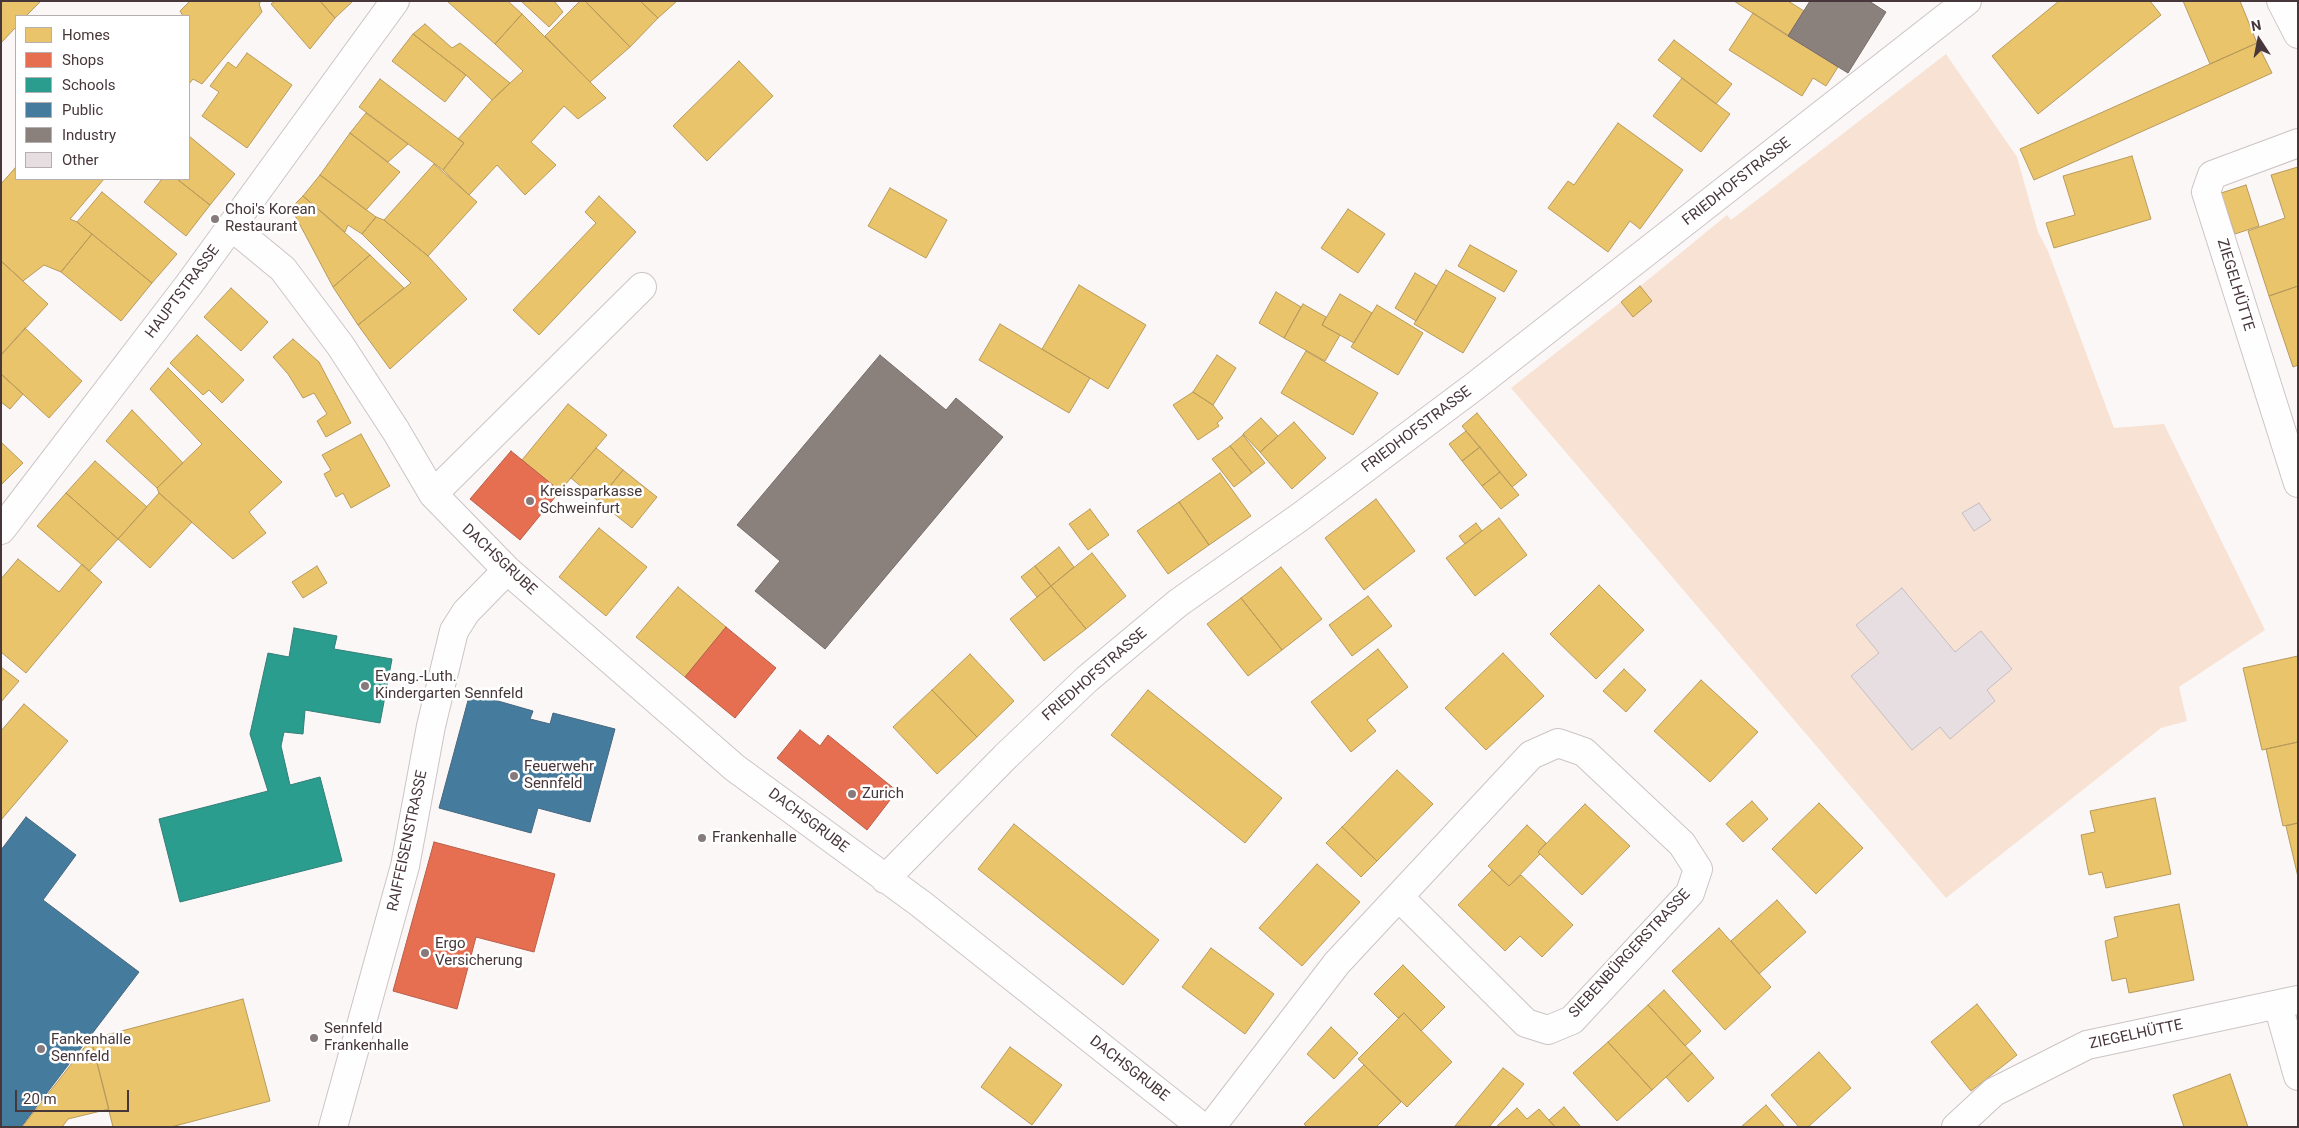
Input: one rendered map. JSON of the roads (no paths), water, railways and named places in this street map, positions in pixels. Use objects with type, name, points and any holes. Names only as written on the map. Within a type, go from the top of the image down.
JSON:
[{"type":"street","name":"HAUPTSTRASSE","points":[[1,530],[232,227],[395,1]]},
{"type":"street","name":"FRIEDHOFSTRASSE","points":[[885,879],[1006,756],[1087,679],[1178,603],[1300,517],[1475,386],[1967,1]]},
{"type":"street","points":[[2282,1],[2298,34]]},
{"type":"street","name":"ZIEGELHÜTTE","points":[[2298,143],[2212,175],[2206,192],[2298,483]]},
{"type":"street","name":"DACHSGRUBE","points":[[232,227],[283,269],[309,302],[390,423],[433,494],[507,570],[735,768],[928,910],[1202,1127]]},
{"type":"street","points":[[433,494],[642,287]]},
{"type":"street","name":"RAIFFEISENSTRASSE","points":[[333,1127],[405,866],[431,726],[454,631],[466,612],[507,570]]},
{"type":"street","name":"SIEBENBÜRGERSTRASSE","points":[[1211,1127],[1337,964],[1530,755],[1558,744],[1584,752],[1682,844],[1698,869],[1690,893],[1572,1020],[1548,1030],[1526,1024],[1399,897]]},
{"type":"street","name":"ZIEGELHÜTTE","points":[[1956,1127],[1994,1092],[2087,1045],[2288,1003],[2298,1076]]},
{"type":"place","name":"Choi's Korean Restaurant","points":[[215,219]]},
{"type":"place","name":"Kreissparkasse Schweinfurt","points":[[530,501]]},
{"type":"place","name":"Evang.-Luth. Kindergarten Sennfeld","points":[[365,686]]},
{"type":"place","name":"Feuerwehr Sennfeld","points":[[514,776]]},
{"type":"place","name":"Zurich","points":[[852,794]]},
{"type":"place","name":"Frankenhalle","points":[[702,838]]},
{"type":"place","name":"Ergo Versicherung","points":[[425,953]]},
{"type":"place","name":"Sennfeld Frankenhalle","points":[[314,1038]]},
{"type":"place","name":"Fankenhalle Sennfeld","points":[[41,1049]]}]
